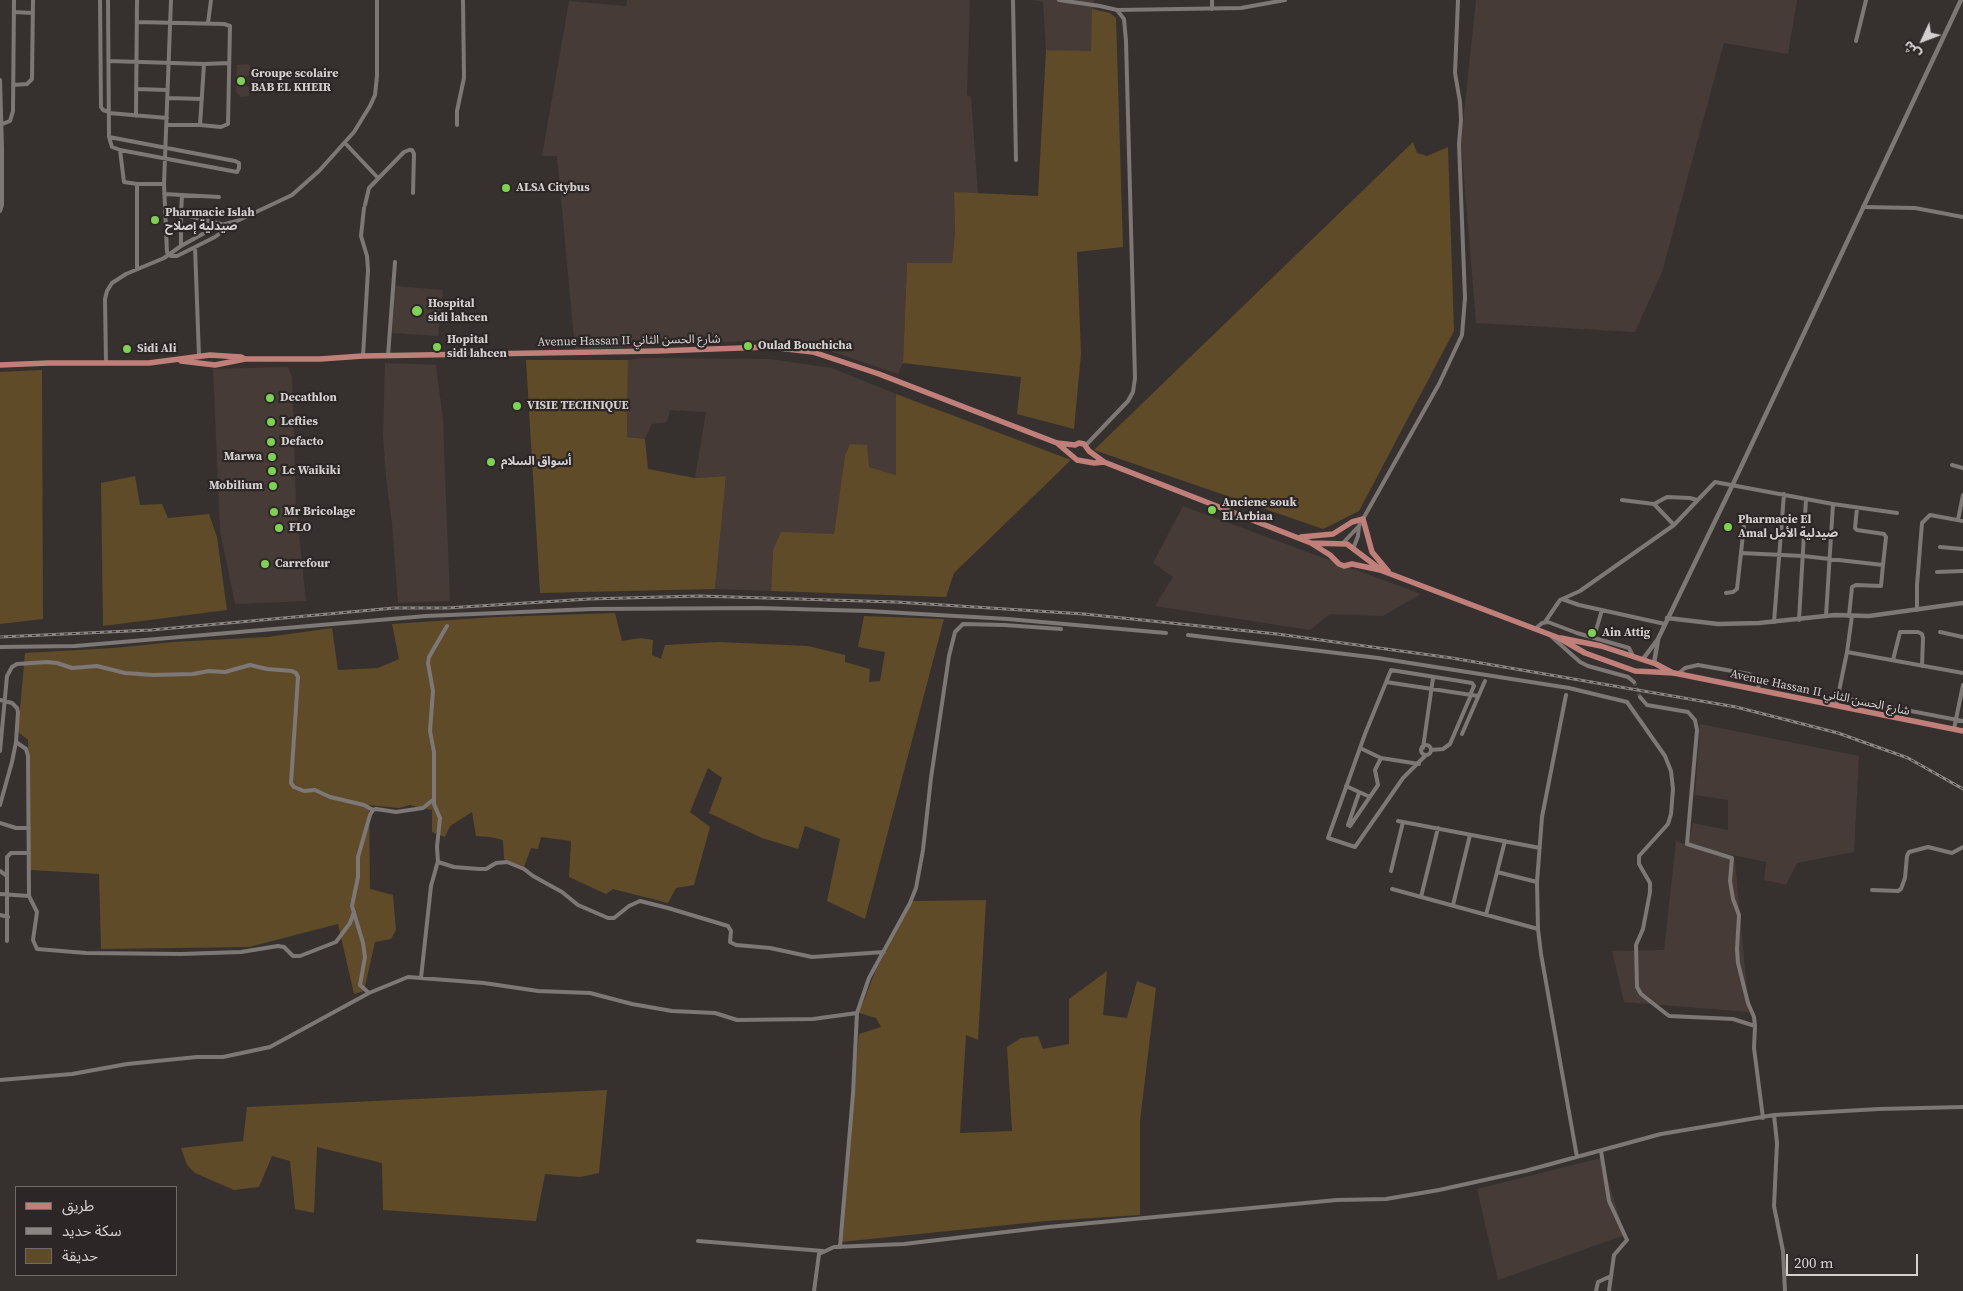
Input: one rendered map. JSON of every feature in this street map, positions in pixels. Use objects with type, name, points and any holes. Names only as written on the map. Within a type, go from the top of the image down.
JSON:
[{"type":"main road","name":"Avenue Hassan II شارع الحسن الثاني","points":[[199,364],[219,364],[246,359],[320,359],[363,356],[657,351],[762,347],[797,349],[819,353],[879,374],[1057,443],[1075,445]]},
{"type":"main road","points":[[0,365],[149,363],[199,356],[197,361],[199,364],[179,360]]},
{"type":"main road","name":"Avenue Hassan II شارع الحسن الثاني","points":[[199,356],[241,357],[246,359]]},
{"type":"main road","points":[[219,364],[220,357]]},
{"type":"main road","name":"Avenue Hassan II شارع الحسن الثاني","points":[[1057,443],[1072,454]]},
{"type":"main road","points":[[1104,462],[1094,463],[1077,460],[1072,454],[1072,450],[1075,445],[1082,443],[1104,462],[1311,543],[1334,558],[1339,564],[1349,565],[1354,559],[1354,550],[1350,545],[1311,543]]},
{"type":"main road","points":[[1084,460],[1088,456],[1088,448]]},
{"type":"main road","points":[[1298,538],[1333,534],[1352,522],[1363,519],[1372,552],[1391,574]]},
{"type":"main road","points":[[1334,558],[1334,550],[1341,544]]},
{"type":"main road","name":"Avenue Hassan II شارع الحسن الثاني","points":[[1354,550],[1380,570]]},
{"type":"main road","name":"Avenue Hassan II شارع الحسن الثاني","points":[[1349,565],[1380,570],[1391,574],[1559,638],[1591,656],[1640,672],[1676,673],[1963,731]]},
{"type":"main road","name":"Avenue Hassan II شارع الحسن الثاني","points":[[1559,638],[1593,640],[1676,673]]},
{"type":"main road","points":[[1591,656],[1587,647],[1593,640]]},
{"type":"main road","points":[[1640,672],[1646,669],[1644,660]]},
{"type":"street","points":[[1,125],[10,121],[12,116],[14,0]]},
{"type":"street","points":[[13,85],[27,84],[31,81],[33,0]]},
{"type":"street","points":[[100,0],[102,108],[109,112],[167,118]]},
{"type":"street","points":[[108,0],[109,138],[112,146],[120,150],[237,172],[240,166],[237,162],[109,138]]},
{"type":"street","points":[[136,116],[137,0]]},
{"type":"street","points":[[169,255],[166,245],[164,184],[171,0]]},
{"type":"street","points":[[208,23],[211,0]]},
{"type":"street","points":[[106,363],[105,306],[107,291],[116,280],[162,260],[181,246],[222,224],[237,220],[296,192],[345,143],[365,116],[375,95],[377,76],[377,0]]},
{"type":"street","points":[[457,125],[457,111],[464,78],[463,0]]},
{"type":"street","points":[[1013,0],[1016,160]]},
{"type":"street","points":[[1059,0],[1116,10],[1252,7],[1285,0]]},
{"type":"street","points":[[1212,0],[1212,9]]},
{"type":"street","points":[[1341,544],[1359,526],[1439,384],[1462,334],[1465,298],[1459,144],[1461,120],[1460,102],[1454,73],[1458,0]]},
{"type":"street","points":[[1856,41],[1866,0]]},
{"type":"street","points":[[1644,660],[1658,638],[1733,484],[1961,0]]},
{"type":"street","points":[[1088,448],[1128,401],[1133,392],[1136,378],[1126,41],[1124,19],[1116,10]]},
{"type":"street","points":[[14,12],[33,13]]},
{"type":"street","points":[[137,22],[208,23],[230,26],[228,124],[224,127],[167,125]]},
{"type":"street","points":[[109,61],[229,63]]},
{"type":"street","points":[[200,125],[204,64]]},
{"type":"street","points":[[101,79],[109,80]]},
{"type":"street","points":[[0,80],[2,205],[0,211]]},
{"type":"street","points":[[136,89],[168,90]]},
{"type":"street","points":[[168,98],[202,99]]},
{"type":"street","points":[[1,119],[6,123]]},
{"type":"street","points":[[345,143],[378,178]]},
{"type":"street","points":[[120,150],[124,182],[164,184]]},
{"type":"street","points":[[363,356],[368,270],[367,256],[361,236],[367,192],[404,152],[412,150],[414,154],[413,193]]},
{"type":"street","points":[[138,184],[138,269]]},
{"type":"street","points":[[164,194],[219,197]]},
{"type":"street","points":[[181,246],[182,195]]},
{"type":"street","points":[[1863,207],[1915,208],[1963,217]]},
{"type":"street","points":[[181,214],[222,224]]},
{"type":"street","points":[[169,255],[177,256],[195,247],[222,233],[237,220]]},
{"type":"street","points":[[195,247],[199,356]]},
{"type":"street","points":[[388,356],[395,262]]},
{"type":"street","points":[[1952,465],[1963,468]]},
{"type":"street","points":[[1535,630],[1545,622],[1556,604],[1562,599],[1580,591],[1674,525],[1715,482],[1857,508],[1897,513]]},
{"type":"street","points":[[1774,622],[1784,494]]},
{"type":"street","points":[[1958,520],[1963,495]]},
{"type":"street","points":[[1622,500],[1654,504],[1667,497],[1697,500]]},
{"type":"street","points":[[1799,620],[1806,499]]},
{"type":"street","points":[[1654,504],[1674,525]]},
{"type":"street","points":[[1826,616],[1834,504]]},
{"type":"street","points":[[1836,706],[1847,652],[1852,588],[1856,585],[1881,586],[1884,565],[1886,537],[1884,534],[1857,530],[1857,508]]},
{"type":"street","points":[[1917,610],[1916,585],[1922,522],[1924,518],[1930,515],[1963,521]]},
{"type":"street","points":[[1726,593],[1737,589],[1746,519],[1752,516],[1782,518]]},
{"type":"street","points":[[1354,550],[1359,526]]},
{"type":"street","points":[[1940,547],[1963,549]]},
{"type":"street","points":[[1741,552],[1803,556],[1884,565]]},
{"type":"street","points":[[1937,572],[1963,571]]},
{"type":"street","points":[[1562,599],[1574,604],[1665,624]]},
{"type":"street","points":[[1668,618],[1718,624],[1774,622],[1826,616],[1850,616],[1917,610],[1963,603]]},
{"type":"street","points":[[0,647],[75,646],[426,616],[602,609],[758,608],[878,611],[1008,619],[1166,633]]},
{"type":"street","points":[[1545,622],[1593,640],[1602,610]]},
{"type":"street","points":[[840,1247],[853,1094],[857,1012],[869,978],[910,903],[916,888],[954,632],[963,624],[1061,629]]},
{"type":"street","points":[[421,978],[431,886],[438,861],[440,818],[435,809],[434,799],[434,752],[430,731],[433,691],[428,661],[447,626]]},
{"type":"street","points":[[1893,660],[1899,633],[1903,631],[1918,632],[1924,638],[1922,666]]},
{"type":"street","points":[[1940,632],[1963,636]]},
{"type":"street","points":[[1188,635],[1378,658],[1569,688],[1627,702],[1666,756],[1671,771],[1673,789],[1671,814],[1668,824],[1639,856],[1639,864],[1650,883],[1650,892],[1643,928],[1636,945],[1637,987],[1646,998],[1669,1016],[1733,1019],[1756,1026]]},
{"type":"street","points":[[1551,635],[1580,662],[1628,678],[1634,682]]},
{"type":"street","points":[[1654,663],[1658,638]]},
{"type":"street","points":[[1847,652],[1963,673]]},
{"type":"street","points":[[1591,656],[1595,668]]},
{"type":"street","points":[[0,751],[9,671],[17,664],[57,663],[72,668],[98,666],[125,673],[152,675],[193,674],[209,671],[226,672],[250,664],[267,669],[292,671],[298,677],[291,782],[294,787],[304,791],[315,790],[330,797],[373,810],[396,812],[427,807],[434,799]]},
{"type":"street","points":[[1676,673],[1685,668],[1698,665],[1750,674],[1758,680],[1758,690]]},
{"type":"street","points":[[1391,670],[1472,683],[1474,686],[1450,744],[1445,748],[1431,750],[1403,778],[1355,847],[1328,838],[1386,682],[1391,670]]},
{"type":"street","points":[[1426,755],[1422,752],[1432,678]]},
{"type":"street","points":[[1462,734],[1485,681]]},
{"type":"street","points":[[1386,682],[1478,696]]},
{"type":"street","points":[[1954,729],[1963,685]]},
{"type":"street","points":[[1566,695],[1544,809],[1537,882],[1538,930],[1540,954],[1577,1157]]},
{"type":"street","points":[[1640,697],[1647,705],[1688,712],[1696,720],[1697,730],[1687,844],[1732,858],[1730,881],[1733,899],[1739,915],[1738,963],[1756,1026],[1754,1048],[1762,1118]]},
{"type":"street","points":[[1838,697],[1963,721]]},
{"type":"street","points":[[0,700],[12,703],[17,708],[16,742],[0,805]]},
{"type":"street","points":[[16,742],[26,749],[28,756],[29,896],[37,912],[34,943],[37,949],[86,953],[136,952],[181,954],[241,952],[278,946],[284,947],[293,956],[300,956],[311,950],[333,944],[346,928],[354,912]]},
{"type":"street","points":[[1423,748],[1427,746],[1431,750]]},
{"type":"street","points":[[1360,748],[1381,758],[1418,764]]},
{"type":"street","points":[[1359,793],[1348,825],[1350,826],[1378,785],[1375,770],[1381,758]]},
{"type":"street","points":[[1346,786],[1370,796]]},
{"type":"street","points":[[369,993],[361,987],[360,982],[365,958],[352,902],[358,877],[358,857],[373,810]]},
{"type":"street","points":[[1391,870],[1401,822],[1540,848]]},
{"type":"street","points":[[0,823],[16,828],[29,828]]},
{"type":"street","points":[[1421,897],[1438,828]]},
{"type":"street","points":[[1453,906],[1470,834]]},
{"type":"street","points":[[1486,915],[1505,842]]},
{"type":"street","points":[[1872,890],[1898,891],[1901,889],[1905,878],[1909,852],[1928,848],[1952,853],[1963,848]]},
{"type":"street","points":[[7,941],[8,854],[29,853]]},
{"type":"street","points":[[438,861],[454,868],[479,870],[486,869],[500,862],[514,865],[562,892],[578,905],[608,918],[614,918],[629,906],[640,901],[668,908],[726,925],[730,929],[730,942],[736,945],[770,948],[812,957],[884,952]]},
{"type":"street","points":[[0,872],[7,876]]},
{"type":"street","points":[[1497,872],[1537,882]]},
{"type":"street","points":[[1392,889],[1538,930]]},
{"type":"street","points":[[0,894],[29,896]]},
{"type":"street","points":[[0,914],[8,917]]},
{"type":"street","points":[[346,928],[357,923]]},
{"type":"street","points":[[0,1080],[72,1074],[127,1064],[197,1056],[223,1056],[270,1047],[369,993],[404,977],[484,983],[538,991],[590,993],[632,1004],[672,1011],[716,1013],[737,1020],[814,1019],[857,1012]]},
{"type":"street","points":[[698,1241],[823,1251],[840,1247],[904,1244],[1048,1227],[1337,1200],[1386,1199],[1479,1181],[1601,1151],[1660,1134],[1774,1116],[1963,1106]]},
{"type":"street","points":[[1774,1116],[1777,1143],[1774,1206],[1783,1251],[1785,1291]]},
{"type":"street","points":[[1601,1151],[1609,1201],[1627,1240],[1614,1255],[1610,1291]]},
{"type":"street","points":[[814,1291],[817,1261],[823,1251]]},
{"type":"street","points":[[1596,1291],[1598,1282],[1611,1276]]},
{"type":"shaded area","points":[[627,0],[970,0],[967,95],[971,97],[978,194],[954,192],[955,232],[952,263],[907,263],[903,363],[898,374],[821,348],[767,340],[575,350],[557,156],[542,156],[569,1],[626,6]]},
{"type":"shaded area","points":[[1033,0],[1094,0],[1092,52],[1046,50],[1043,2]]},
{"type":"shaded area","points":[[1476,0],[1797,0],[1788,54],[1724,43],[1662,272],[1635,332],[1476,323],[1461,142]]},
{"type":"shaded area","name":"Groupe scolaire BAB EL KHEIR","points":[[237,65],[250,65],[250,75],[246,76],[249,96],[241,97],[236,92]]},
{"type":"shaded area","name":"Hospital sidi lahcen","points":[[395,286],[443,290],[438,336],[392,333]]},
{"type":"shaded area","points":[[641,358],[769,359],[832,368],[896,394],[896,475],[869,467],[850,444],[845,455],[834,534],[773,550],[771,591],[715,589],[726,476],[695,478],[706,412],[670,410],[667,422],[652,424],[645,439],[627,437],[628,360]]},
{"type":"shaded area","points":[[385,363],[436,365],[443,420],[450,601],[398,603],[383,435]]},
{"type":"shaded area","points":[[288,367],[292,376],[296,504],[306,601],[235,604],[220,531],[213,369]]},
{"type":"shaded area","points":[[1183,506],[1421,594],[1383,616],[1330,614],[1310,630],[1155,606],[1173,577],[1153,563]]},
{"type":"shaded area","points":[[1700,724],[1859,756],[1854,852],[1797,863],[1786,885],[1764,880],[1766,862],[1691,846],[1735,861],[1749,1012],[1624,1002],[1612,951],[1664,950],[1676,841],[1688,845],[1693,823],[1728,830],[1728,800],[1695,795]]},
{"type":"shaded area","points":[[1601,1158],[1625,1235],[1498,1280],[1477,1189]]},
{"type":"green space","points":[[1092,9],[1110,13],[1116,18],[1123,247],[1077,252],[1081,354],[1074,429],[1017,414],[1021,377],[903,363],[907,263],[952,263],[955,232],[954,192],[1038,196],[1046,50],[1091,51]]},
{"type":"green space","points":[[1413,142],[1417,153],[1427,156],[1448,147],[1454,331],[1359,511],[1323,529],[1094,450]]},
{"type":"green space","points":[[526,360],[628,360],[627,437],[645,439],[648,469],[695,478],[726,476],[715,589],[540,593]]},
{"type":"green space","points":[[42,370],[43,619],[0,624],[0,372]]},
{"type":"green space","points":[[896,394],[1071,460],[954,573],[946,597],[771,591],[773,550],[781,532],[834,534],[845,455],[850,444],[867,445],[869,467],[896,475]]},
{"type":"green space","points":[[135,476],[140,505],[162,504],[168,518],[209,514],[217,537],[227,610],[103,626],[101,483]]},
{"type":"green space","points":[[615,613],[622,641],[641,638],[653,640],[652,655],[661,659],[665,645],[718,642],[808,646],[845,655],[845,662],[870,669],[869,682],[880,681],[885,652],[858,647],[864,616],[944,619],[865,919],[827,901],[840,839],[805,826],[798,849],[762,838],[709,813],[722,778],[708,768],[690,812],[710,827],[694,885],[676,888],[668,903],[613,889],[606,894],[569,877],[571,841],[541,837],[538,849],[531,848],[524,867],[504,859],[503,840],[476,836],[472,812],[450,826],[445,837],[432,832],[432,810],[410,805],[399,808],[369,805],[370,889],[393,895],[396,930],[391,939],[375,942],[364,991],[354,994],[338,924],[249,947],[101,949],[99,874],[30,870],[28,740],[18,732],[25,653],[268,637],[332,628],[338,670],[378,668],[399,659],[392,624],[496,617]]},
{"type":"green space","points":[[986,900],[978,1040],[966,1035],[960,1133],[1012,1131],[1007,1047],[1021,1038],[1038,1036],[1043,1049],[1069,1044],[1069,999],[1107,971],[1103,1015],[1127,1018],[1137,981],[1156,988],[1140,1121],[1140,1215],[1046,1221],[841,1242],[859,1034],[881,1027],[876,1018],[859,1013],[875,972],[913,901]]},
{"type":"green space","points":[[607,1090],[599,1173],[580,1177],[545,1174],[536,1221],[383,1210],[382,1163],[317,1147],[314,1213],[295,1209],[290,1161],[272,1156],[259,1187],[234,1190],[195,1173],[187,1165],[181,1148],[243,1141],[247,1107]]},
{"type":"tunnel","points":[[1634,682],[1640,697]]},
{"type":"railway","points":[[0,637],[151,630],[394,608],[447,608],[589,599],[699,596],[896,602],[1084,614],[1277,634],[1452,658],[1736,707],[1838,733],[1908,758],[1963,789]]},
{"type":"place","name":"Groupe scolaire BAB EL KHEIR","points":[[241,81]]},
{"type":"place","name":"ALSA Citybus","points":[[506,188]]},
{"type":"place","name":"Pharmacie Islah صيدلية إصلاح","points":[[155,220]]},
{"type":"place","name":"Hospital sidi lahcen","points":[[417,311]]},
{"type":"place","name":"Oulad Bouchicha","points":[[748,346]]},
{"type":"place","name":"Hopital sidi lahcen","points":[[437,347]]},
{"type":"place","name":"Sidi Ali","points":[[127,349]]},
{"type":"place","name":"Decathlon","points":[[270,398]]},
{"type":"place","name":"VISIE TECHNIQUE","points":[[517,406]]},
{"type":"place","name":"Lefties","points":[[271,422]]},
{"type":"place","name":"Defacto","points":[[271,442]]},
{"type":"place","name":"Marwa","points":[[272,457]]},
{"type":"place","name":"أسواق السلام","points":[[491,462]]},
{"type":"place","name":"Lc Waikiki","points":[[272,471]]},
{"type":"place","name":"Mobilium","points":[[273,486]]},
{"type":"place","name":"Anciene souk El Arbiaa","points":[[1212,510]]},
{"type":"place","name":"Mr Bricolage","points":[[274,512]]},
{"type":"place","name":"Pharmacie El Amal صيدلية الأمل","points":[[1728,527]]},
{"type":"place","name":"FLO","points":[[279,528]]},
{"type":"place","name":"Carrefour","points":[[265,564]]},
{"type":"place","name":"Ain Attig","points":[[1592,633]]}]
